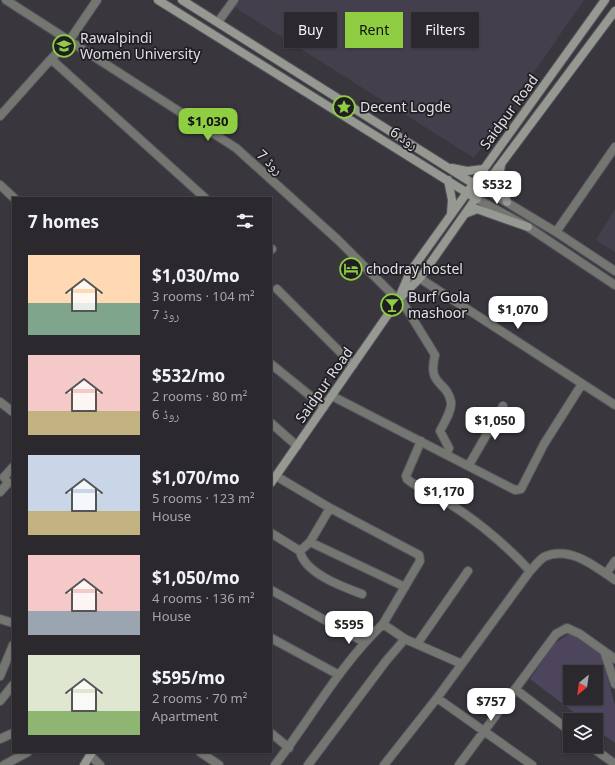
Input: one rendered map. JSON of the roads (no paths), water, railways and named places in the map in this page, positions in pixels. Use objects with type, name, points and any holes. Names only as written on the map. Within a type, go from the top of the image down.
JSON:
[{"type":"main road","name":"روڈ 6","points":[[158,0],[477,199]]},
{"type":"main road","name":"روڈ 6","points":[[182,0],[473,184],[483,188]]},
{"type":"main road","points":[[604,0],[615,10]]},
{"type":"main road","name":"Saidpur Road","points":[[399,299],[410,272],[604,0]]},
{"type":"main road","name":"Saidpur Road","points":[[274,480],[399,299],[420,278],[477,199],[483,188],[615,10]]},
{"type":"main road","points":[[502,163],[498,178],[507,202]]},
{"type":"main road","points":[[445,166],[467,172],[484,169]]},
{"type":"main road","points":[[448,180],[452,200],[451,215]]},
{"type":"main road","points":[[467,213],[477,209],[528,227]]},
{"type":"main road","points":[[84,765],[91,753]]},
{"type":"street","name":"روڈ 7","points":[[6,0],[236,148],[338,240],[399,299],[434,354],[432,364],[434,377],[447,391],[451,403],[449,413],[440,431],[449,448],[447,454]]},
{"type":"street","points":[[0,116],[68,41],[97,0]]},
{"type":"street","points":[[218,22],[234,0]]},
{"type":"street","points":[[51,59],[204,197]]},
{"type":"street","points":[[556,232],[614,152]]},
{"type":"street","points":[[0,185],[13,197]]},
{"type":"street","name":"روڈ 6","points":[[483,188],[556,232],[615,271]]},
{"type":"street","name":"روڈ 6","points":[[477,199],[528,227],[615,285]]},
{"type":"street","points":[[410,272],[615,405]]},
{"type":"street","points":[[277,289],[353,365]]},
{"type":"street","points":[[272,365],[324,408]]},
{"type":"street","points":[[332,396],[469,465],[515,490],[521,489],[544,444],[582,384]]},
{"type":"street","points":[[0,402],[12,411]]},
{"type":"street","points":[[469,465],[503,406]]},
{"type":"street","points":[[272,424],[297,446]]},
{"type":"street","points":[[421,441],[406,476],[407,479],[446,501],[484,526],[508,547],[530,570]]},
{"type":"street","points":[[0,492],[8,483],[4,477],[12,468]]},
{"type":"street","points":[[274,480],[419,556],[420,561],[383,624],[364,642],[275,765]]},
{"type":"street","points":[[300,551],[310,542],[330,508]]},
{"type":"street","points":[[272,534],[300,551],[303,559],[327,579],[362,594]]},
{"type":"street","points":[[310,542],[405,587]]},
{"type":"street","points":[[384,765],[437,698],[530,570],[543,558],[563,552],[584,560],[615,580]]},
{"type":"street","points":[[606,574],[615,561]]},
{"type":"street","points":[[417,644],[468,571]]},
{"type":"street","points":[[272,591],[364,642]]},
{"type":"street","points":[[0,619],[12,623]]},
{"type":"street","points":[[383,624],[405,639],[462,664]]},
{"type":"street","points":[[459,765],[556,634],[567,628],[580,634],[604,652],[615,658]]},
{"type":"street","points":[[272,639],[339,675]]},
{"type":"street","points":[[308,765],[386,661],[405,639]]},
{"type":"street","points":[[0,676],[12,647]]},
{"type":"street","points":[[604,652],[615,684]]},
{"type":"street","points":[[515,689],[563,726]]},
{"type":"street","points":[[0,701],[10,695]]},
{"type":"street","points":[[437,698],[485,730],[532,765]]},
{"type":"street","points":[[0,740],[12,734]]},
{"type":"street","points":[[272,734],[288,748]]},
{"type":"street","points":[[4,765],[26,753]]},
{"type":"street","points":[[91,753],[100,765]]},
{"type":"street","points":[[201,753],[217,765]]},
{"type":"street","points":[[600,753],[615,764]]},
{"type":"place","name":"Rawalpindi Women University","points":[[64,46]]},
{"type":"place","name":"Decent Logde","points":[[344,107]]},
{"type":"place","name":"chodray hostel","points":[[351,269]]},
{"type":"place","name":"Burf Gola mashoor","points":[[392,305]]}]
